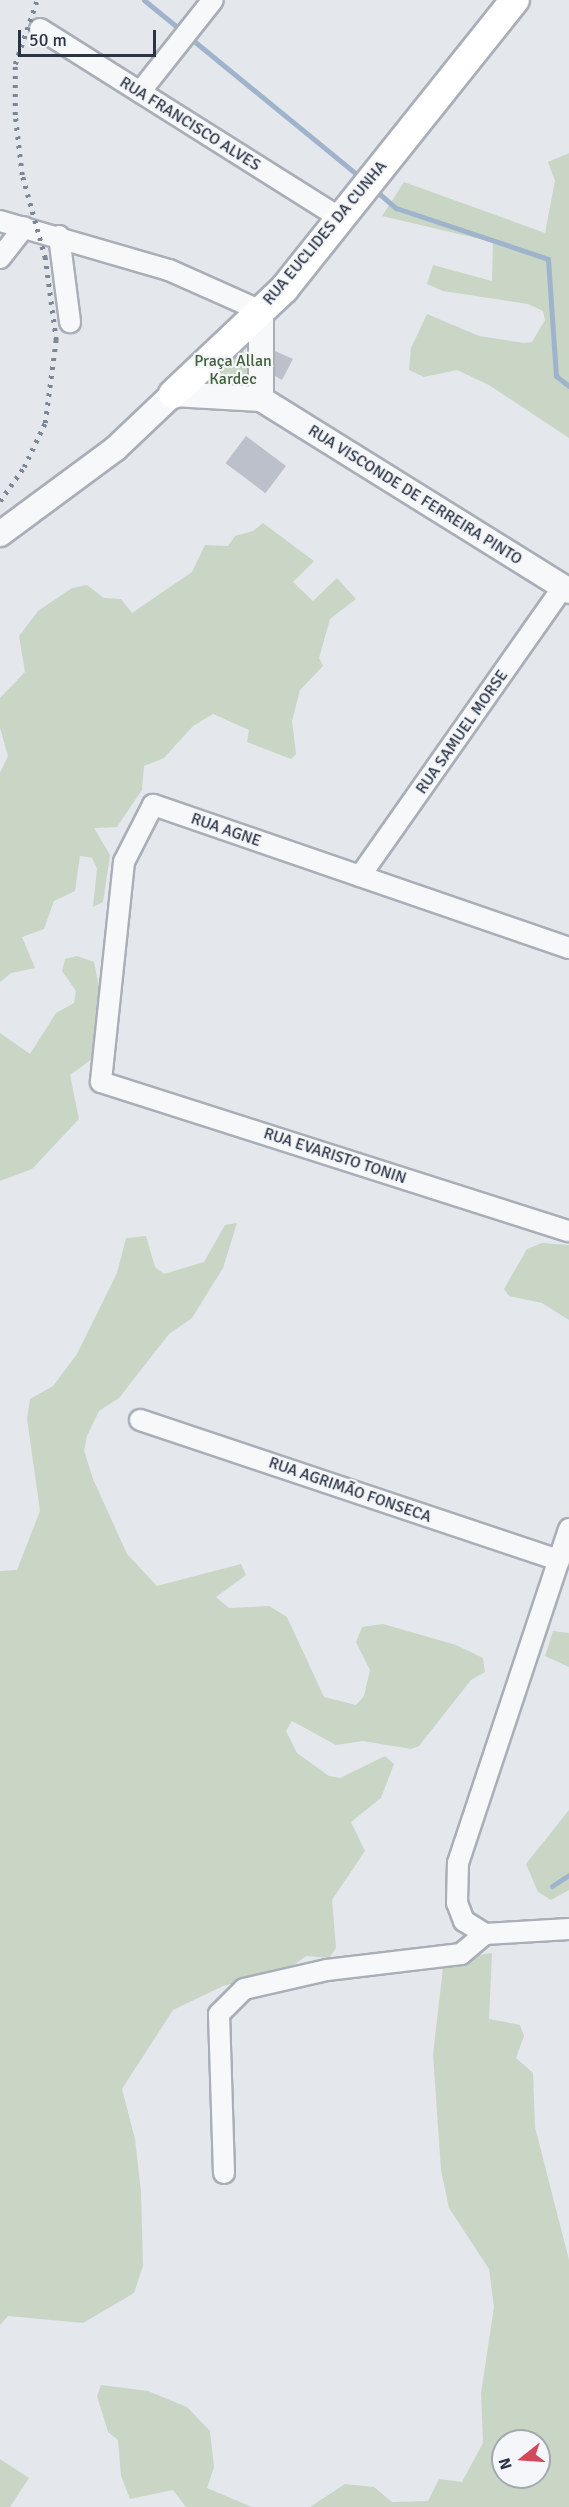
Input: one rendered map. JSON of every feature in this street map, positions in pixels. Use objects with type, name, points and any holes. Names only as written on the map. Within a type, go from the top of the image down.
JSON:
[{"type":"main road","name":"RUA EUCLIDES DA CUNHA","points":[[173,394],[261,311],[340,218],[515,0]]},
{"type":"street","points":[[140,92],[213,0]]},
{"type":"street","name":"RUA FRANCISCO ALVES","points":[[40,29],[340,218]]},
{"type":"street","points":[[0,221],[169,270],[261,311],[261,399]]},
{"type":"street","points":[[0,258],[24,227]]},
{"type":"street","points":[[58,236],[70,322]]},
{"type":"street","name":"RUA VISCONDE DE FERREIRA PINTO","points":[[173,394],[261,399],[566,589]]},
{"type":"street","name":"RUA EUCLIDES DA CUNHA","points":[[0,534],[115,449],[173,394]]},
{"type":"street","name":"RUA SAMUEL MORSE","points":[[360,876],[566,589]]},
{"type":"street","name":"RUA AGNE","points":[[101,1082],[124,862],[153,805],[569,948]]},
{"type":"street","name":"RUA EVARISTO TONIN","points":[[101,1082],[569,1231]]},
{"type":"street","name":"RUA AGRIMÃO FONSECA","points":[[140,1420],[559,1560]]},
{"type":"street","points":[[569,1529],[458,1863],[457,1903],[464,1921],[485,1934],[569,1929]]},
{"type":"street","points":[[224,2173],[219,2014],[244,1989],[327,1970],[461,1954],[485,1934]]},
{"type":"green space","points":[[569,153],[569,438],[489,385],[457,370],[424,377],[409,370],[411,348],[427,314],[479,336],[524,343],[532,342],[545,320],[543,311],[528,304],[443,291],[427,284],[433,265],[492,281],[493,242],[382,216],[404,182],[545,233],[555,181],[548,162]]},
{"type":"green space","name":"Praça Allan Kardec","points":[[239,339],[256,389],[198,383]]},
{"type":"green space","points":[[263,523],[314,561],[293,582],[313,601],[337,578],[356,599],[330,619],[319,658],[323,666],[300,690],[292,721],[296,754],[291,759],[247,742],[249,730],[213,714],[193,726],[164,758],[144,766],[142,790],[117,827],[94,828],[110,855],[103,902],[93,907],[97,869],[92,858],[80,856],[75,891],[54,901],[44,929],[22,937],[35,968],[11,973],[0,982],[0,773],[8,756],[0,728],[0,698],[25,672],[19,636],[38,611],[72,588],[87,585],[104,598],[121,599],[132,613],[192,572],[205,545],[228,546],[235,536],[253,531]]},
{"type":"green space","points":[[77,956],[94,962],[105,1017],[92,1059],[70,1075],[79,1119],[32,1169],[0,1181],[0,1033],[30,1054],[56,1013],[74,1003],[76,991],[62,971],[65,959]]},
{"type":"green space","points":[[237,1223],[223,1268],[192,1318],[169,1334],[119,1398],[99,1411],[87,1436],[84,1450],[93,1479],[127,1554],[157,1586],[241,1564],[246,1575],[216,1597],[229,1608],[269,1606],[287,1617],[324,1697],[356,1705],[364,1696],[370,1670],[356,1642],[362,1627],[383,1624],[456,1645],[483,1658],[485,1672],[471,1680],[419,1746],[411,1749],[363,1741],[336,1745],[292,1721],[286,1731],[297,1753],[329,1776],[340,1778],[385,1756],[394,1764],[381,1798],[351,1822],[365,1851],[332,1900],[336,1948],[329,1958],[306,1956],[287,1970],[223,1986],[173,2010],[122,2089],[135,2139],[141,2192],[143,2266],[134,2293],[83,2323],[8,2316],[0,2325],[0,1571],[17,1570],[40,1511],[27,1419],[30,1399],[53,1386],[77,1354],[117,1273],[126,1238],[146,1236],[155,1267],[164,1274],[204,1262],[225,1225]]},
{"type":"green space","points":[[542,1243],[569,1245],[569,1320],[542,1303],[509,1296],[504,1289],[527,1249]]},
{"type":"green space","points":[[553,1631],[569,1633],[569,1667],[545,1656]]},
{"type":"green space","points":[[569,1810],[569,1890],[551,1900],[538,1892],[526,1864]]},
{"type":"green space","points":[[492,1953],[489,2019],[520,2025],[524,2036],[516,2058],[533,2073],[535,2127],[569,2260],[569,2507],[310,2507],[345,2484],[374,2487],[392,2502],[428,2501],[439,2479],[462,2482],[483,2443],[481,2393],[494,2307],[489,2269],[449,2208],[441,2170],[433,2054],[444,1960]]},
{"type":"green space","points":[[101,2385],[148,2391],[187,2407],[210,2431],[214,2467],[207,2488],[252,2507],[186,2507],[173,2490],[130,2499],[121,2476],[118,2440],[108,2432],[97,2396]]},
{"type":"green space","points":[[0,2459],[29,2478],[10,2507],[0,2507]]},
{"type":"building","points":[[275,351],[293,359],[282,380],[275,376]]},
{"type":"building","points":[[246,436],[286,466],[265,493],[226,463]]},
{"type":"waterway","points":[[144,0],[182,31]]},
{"type":"waterway","points":[[189,37],[361,178]]},
{"type":"waterway","points":[[375,190],[396,208],[548,259],[556,376],[569,386]]},
{"type":"waterway","points":[[552,1886],[569,1875]]},
{"type":"railway","points":[[0,501],[24,467],[45,423],[56,340],[45,258],[22,175],[15,115],[15,64],[37,0]]}]
